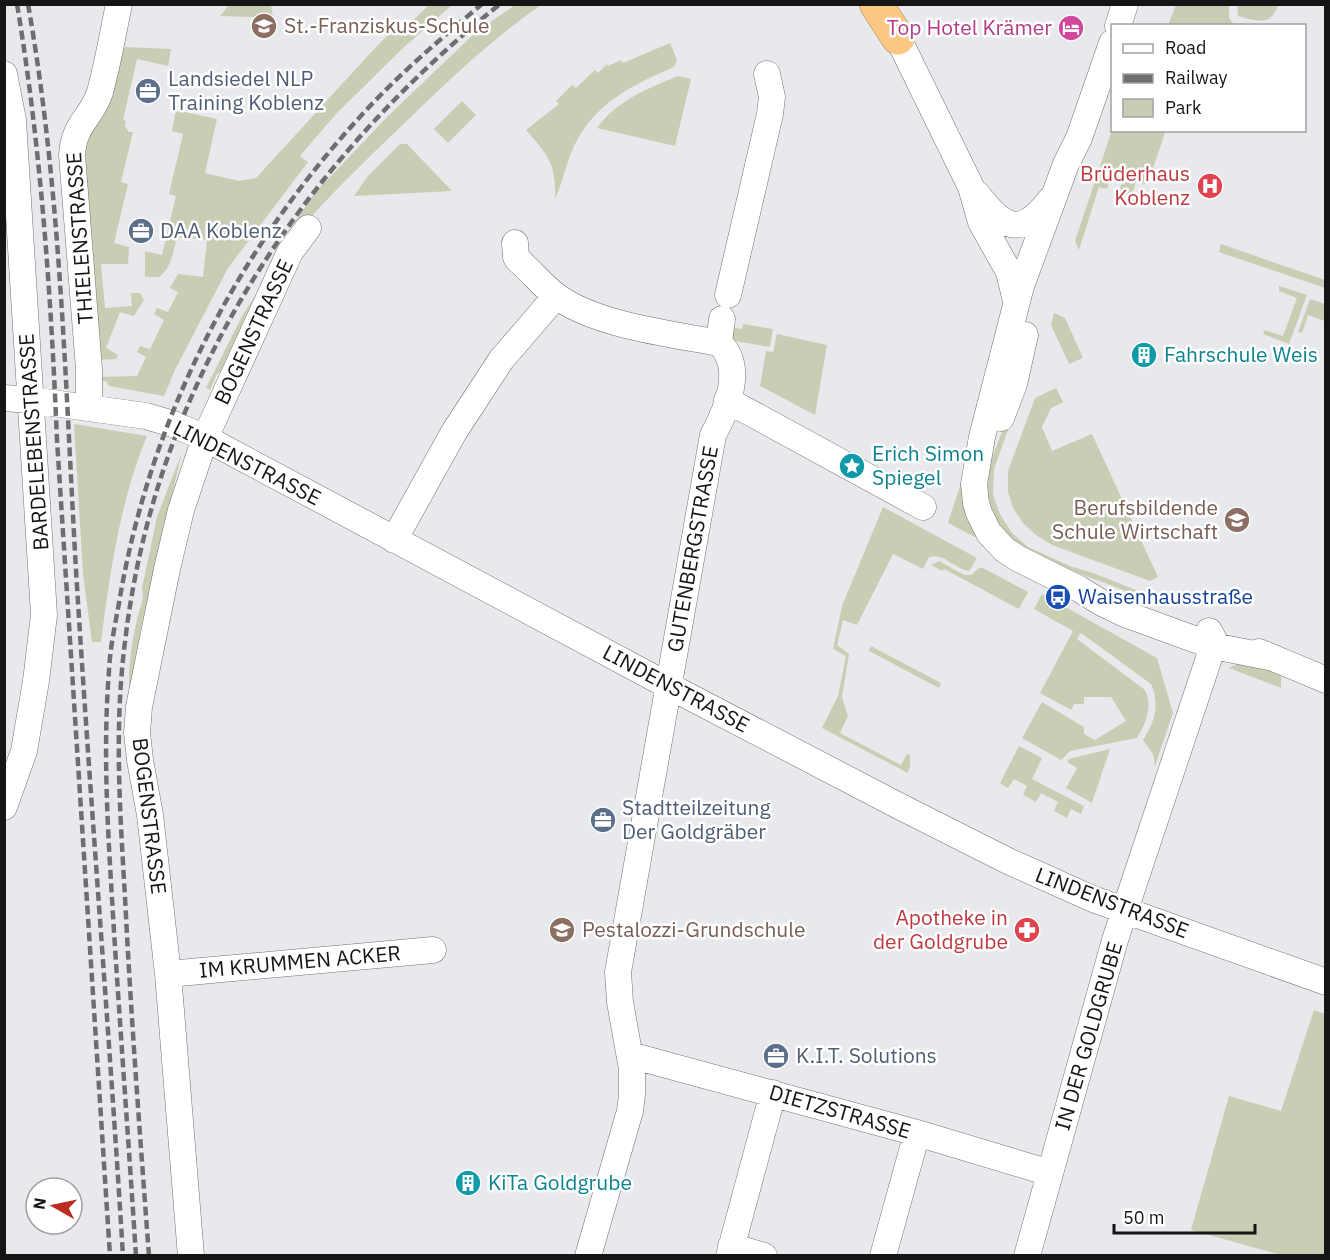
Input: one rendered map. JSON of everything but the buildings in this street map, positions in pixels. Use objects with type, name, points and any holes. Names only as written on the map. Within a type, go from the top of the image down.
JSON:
[{"type":"highway","points":[[876,4],[898,39]]},
{"type":"highway","points":[[890,4],[898,39]]},
{"type":"street","name":"THIELENSTRASSE","points":[[90,408],[72,155],[73,140],[99,92],[119,4]]},
{"type":"street","points":[[1119,24],[1125,4]]},
{"type":"street","points":[[898,39],[971,187],[984,228],[1009,272],[1027,295]]},
{"type":"street","points":[[1027,295],[1037,245],[1073,175],[1080,138],[1111,49]]},
{"type":"street","name":"BARDELEBENSTRASSE","points":[[4,74],[13,120],[44,615],[24,751],[4,807]]},
{"type":"street","points":[[515,243],[516,257],[556,296],[593,315],[616,322],[723,319],[770,114],[772,97],[767,74]]},
{"type":"street","points":[[1080,138],[1066,164],[1037,245],[1008,402],[979,462],[974,493],[979,513],[996,542],[1019,559],[1102,603],[1125,614],[1210,637],[1274,658],[1326,680]]},
{"type":"street","points":[[971,187],[992,213],[1012,224],[1037,245]]},
{"type":"street","points":[[1012,224],[1024,224],[1034,219],[1056,193]]},
{"type":"street","name":"BOGENSTRASSE","points":[[191,1256],[168,974],[150,815],[138,748],[138,719],[169,559],[181,510],[205,438],[290,252],[308,228]]},
{"type":"street","points":[[984,228],[1007,246],[1018,248],[1037,245]]},
{"type":"street","points":[[394,540],[454,432],[501,360],[556,296]]},
{"type":"street","name":"GUTENBERGSTRASSE","points":[[588,1256],[630,1111],[633,1082],[620,1002],[618,972],[713,435],[726,411],[732,373],[731,361],[726,349],[723,319]]},
{"type":"street","name":"LINDENSTRASSE","points":[[4,398],[146,416],[173,424],[205,438],[669,686],[1008,861],[1124,911],[1326,982]]},
{"type":"street","points":[[727,400],[923,507]]},
{"type":"street","name":"IN DER GOLDGRUBE","points":[[1026,1256],[1124,911],[1210,637]]},
{"type":"street","name":"IM KRUMMEN ACKER","points":[[168,974],[433,950]]},
{"type":"street","name":"DIETZSTRASSE","points":[[630,1055],[917,1133],[1050,1173]]},
{"type":"street","points":[[764,1256],[730,1251],[773,1093]]},
{"type":"street","points":[[883,1256],[917,1133]]},
{"type":"green space","points":[[1237,4],[1278,5],[1271,17],[1262,21],[1238,16]]},
{"type":"green space","points":[[229,5],[271,5],[273,18],[220,16]]},
{"type":"green space","points":[[429,5],[452,5],[403,48],[336,114],[300,156],[308,162],[228,268],[164,396],[109,386],[106,381],[98,381],[98,377],[137,376],[146,357],[137,352],[140,346],[150,349],[164,320],[154,314],[157,308],[168,312],[178,292],[170,288],[178,274],[203,277],[207,240],[177,237],[167,269],[159,277],[145,277],[145,251],[162,255],[176,196],[169,194],[183,134],[172,131],[176,110],[217,119],[205,173],[239,181],[256,178],[390,33],[413,20]]},
{"type":"green space","points":[[515,5],[541,5],[491,43],[444,85],[316,211],[286,245],[287,234],[314,194],[387,117],[476,32]]},
{"type":"green space","points":[[1176,5],[1229,5],[1229,18],[1233,24],[1168,24]]},
{"type":"green space","points":[[670,43],[677,60],[674,67],[616,97],[593,118],[583,131],[571,152],[555,199],[554,177],[550,161],[526,130],[559,104],[556,101],[572,85],[576,88],[595,70],[598,73],[607,64],[608,66],[621,60],[623,63]]},
{"type":"green space","points":[[126,47],[171,49],[168,66],[137,59],[123,120],[126,121],[125,126],[129,132],[133,132],[121,182],[128,184],[114,243],[129,247],[128,264],[101,264],[105,308],[132,306],[131,293],[140,293],[144,300],[134,316],[120,312],[106,348],[118,355],[116,359],[97,360],[82,154],[88,132],[93,131],[107,108],[120,51]]},
{"type":"green space","points":[[678,76],[691,79],[675,146],[597,128],[623,103]]},
{"type":"green space","points":[[462,101],[476,115],[448,143],[434,129]]},
{"type":"green space","points":[[1111,132],[1165,133],[1145,184],[1136,182],[1132,195],[1119,191],[1125,174],[1113,170],[1107,189],[1099,187],[1079,250],[1075,241]]},
{"type":"green space","points":[[400,144],[407,144],[452,191],[354,196],[367,177]]},
{"type":"green space","points":[[1221,244],[1325,280],[1325,288],[1219,252]]},
{"type":"green space","points":[[1279,286],[1307,295],[1289,344],[1263,334],[1265,330],[1283,336],[1297,298],[1279,291]]},
{"type":"green space","points":[[259,290],[226,368],[217,374],[210,390],[206,388],[242,316]]},
{"type":"green space","points":[[1310,299],[1325,304],[1325,321],[1308,315],[1302,333],[1298,332]]},
{"type":"green space","points":[[1054,313],[1065,318],[1083,358],[1069,364],[1051,325]]},
{"type":"green space","points":[[743,324],[773,329],[770,347],[735,341],[732,337],[734,328],[742,329]]},
{"type":"green space","points":[[777,334],[827,345],[815,415],[760,386],[766,351],[773,352]]},
{"type":"green space","points":[[1056,388],[1063,402],[1051,408],[1042,427],[1052,451],[1092,434],[1158,577],[1150,581],[1052,545],[1023,523],[1013,508],[1008,492],[1008,471],[1035,398]]},
{"type":"green space","points":[[1017,390],[1022,391],[994,469],[993,495],[1000,514],[1012,533],[1028,547],[1070,566],[1149,595],[1147,600],[1051,563],[1016,543],[1003,530],[993,513],[988,493],[989,469]]},
{"type":"green space","points":[[74,424],[147,436],[123,511],[112,563],[101,642],[92,642],[83,574]]},
{"type":"green space","points":[[182,452],[141,627],[130,701],[130,660],[142,601],[142,588],[157,517]]},
{"type":"green space","points":[[961,483],[965,484],[983,541],[948,523]]},
{"type":"green space","points":[[883,507],[977,558],[969,571],[935,556],[929,557],[923,569],[893,554],[857,625],[843,620],[837,645],[849,654],[842,697],[848,716],[840,733],[901,765],[907,754],[910,755],[908,773],[822,728],[838,696],[846,656],[833,649],[842,606]]},
{"type":"green space","points":[[939,561],[964,575],[971,575],[979,568],[983,568],[1028,592],[1019,609],[944,569],[942,571],[931,565]]},
{"type":"green space","points":[[1042,594],[1157,658],[1173,713],[1155,766],[1153,754],[1143,740],[1151,726],[1156,706],[1151,684],[1081,633],[1077,639],[1145,690],[1148,702],[1146,720],[1137,738],[1070,751],[1061,760],[1022,738],[1042,702],[1084,727],[1084,734],[1095,740],[1126,721],[1111,697],[1084,697],[1084,704],[1074,704],[1071,710],[1040,693],[1073,631],[1034,609]]},
{"type":"green space","points":[[871,646],[941,683],[939,688],[869,651]]},
{"type":"green space","points":[[1246,662],[1281,673],[1281,688],[1229,668]]},
{"type":"green space","points":[[1019,746],[1042,758],[1032,779],[1084,806],[1081,814],[1071,809],[1067,818],[1054,811],[1058,802],[1041,793],[1036,802],[1023,795],[1027,786],[1014,779],[1008,788],[1000,783]]},
{"type":"green space","points":[[1110,749],[1092,803],[1066,788],[1077,768],[1067,762],[1069,759]]},
{"type":"green space","points":[[1314,1010],[1325,1014],[1325,1255],[1281,1255],[1191,1230],[1229,1096],[1281,1111]]},
{"type":"railway","points":[[17,4],[33,112],[48,276],[110,1256]]},
{"type":"railway","points":[[28,4],[39,74],[55,215],[81,656],[123,1256]]},
{"type":"railway","points":[[136,1256],[108,835],[106,769],[110,654],[133,534],[153,466],[178,400],[207,336],[242,275],[280,216],[323,159],[370,106],[411,66],[482,4]]},
{"type":"railway","points":[[149,1256],[130,987],[119,770],[120,706],[125,642],[142,547],[168,456],[204,369],[249,287],[301,209],[361,135],[428,67],[500,4]]},
{"type":"place","name":"St.-Franziskus-Schule","points":[[264,26]]},
{"type":"place","name":"Top Hotel Krämer","points":[[1071,28]]},
{"type":"place","name":"Landsiedel NLP Training Koblenz","points":[[148,91]]},
{"type":"place","name":"Brüderhaus Koblenz","points":[[1210,186]]},
{"type":"place","name":"DAA Koblenz","points":[[141,231]]},
{"type":"place","name":"Fahrschule Weis","points":[[1144,355]]},
{"type":"place","name":"Erich Simon Spiegel","points":[[852,466]]},
{"type":"place","name":"Berufsbildende Schule Wirtschaft","points":[[1237,520]]},
{"type":"place","name":"Waisenhausstraße","points":[[1058,597]]},
{"type":"place","name":"Stadtteilzeitung Der Goldgräber","points":[[603,820]]},
{"type":"place","name":"Pestalozzi-Grundschule","points":[[562,930]]},
{"type":"place","name":"Apotheke in der Goldgrube","points":[[1027,930]]},
{"type":"place","name":"K.I.T. Solutions","points":[[776,1056]]},
{"type":"place","name":"KiTa Goldgrube","points":[[468,1183]]}]
